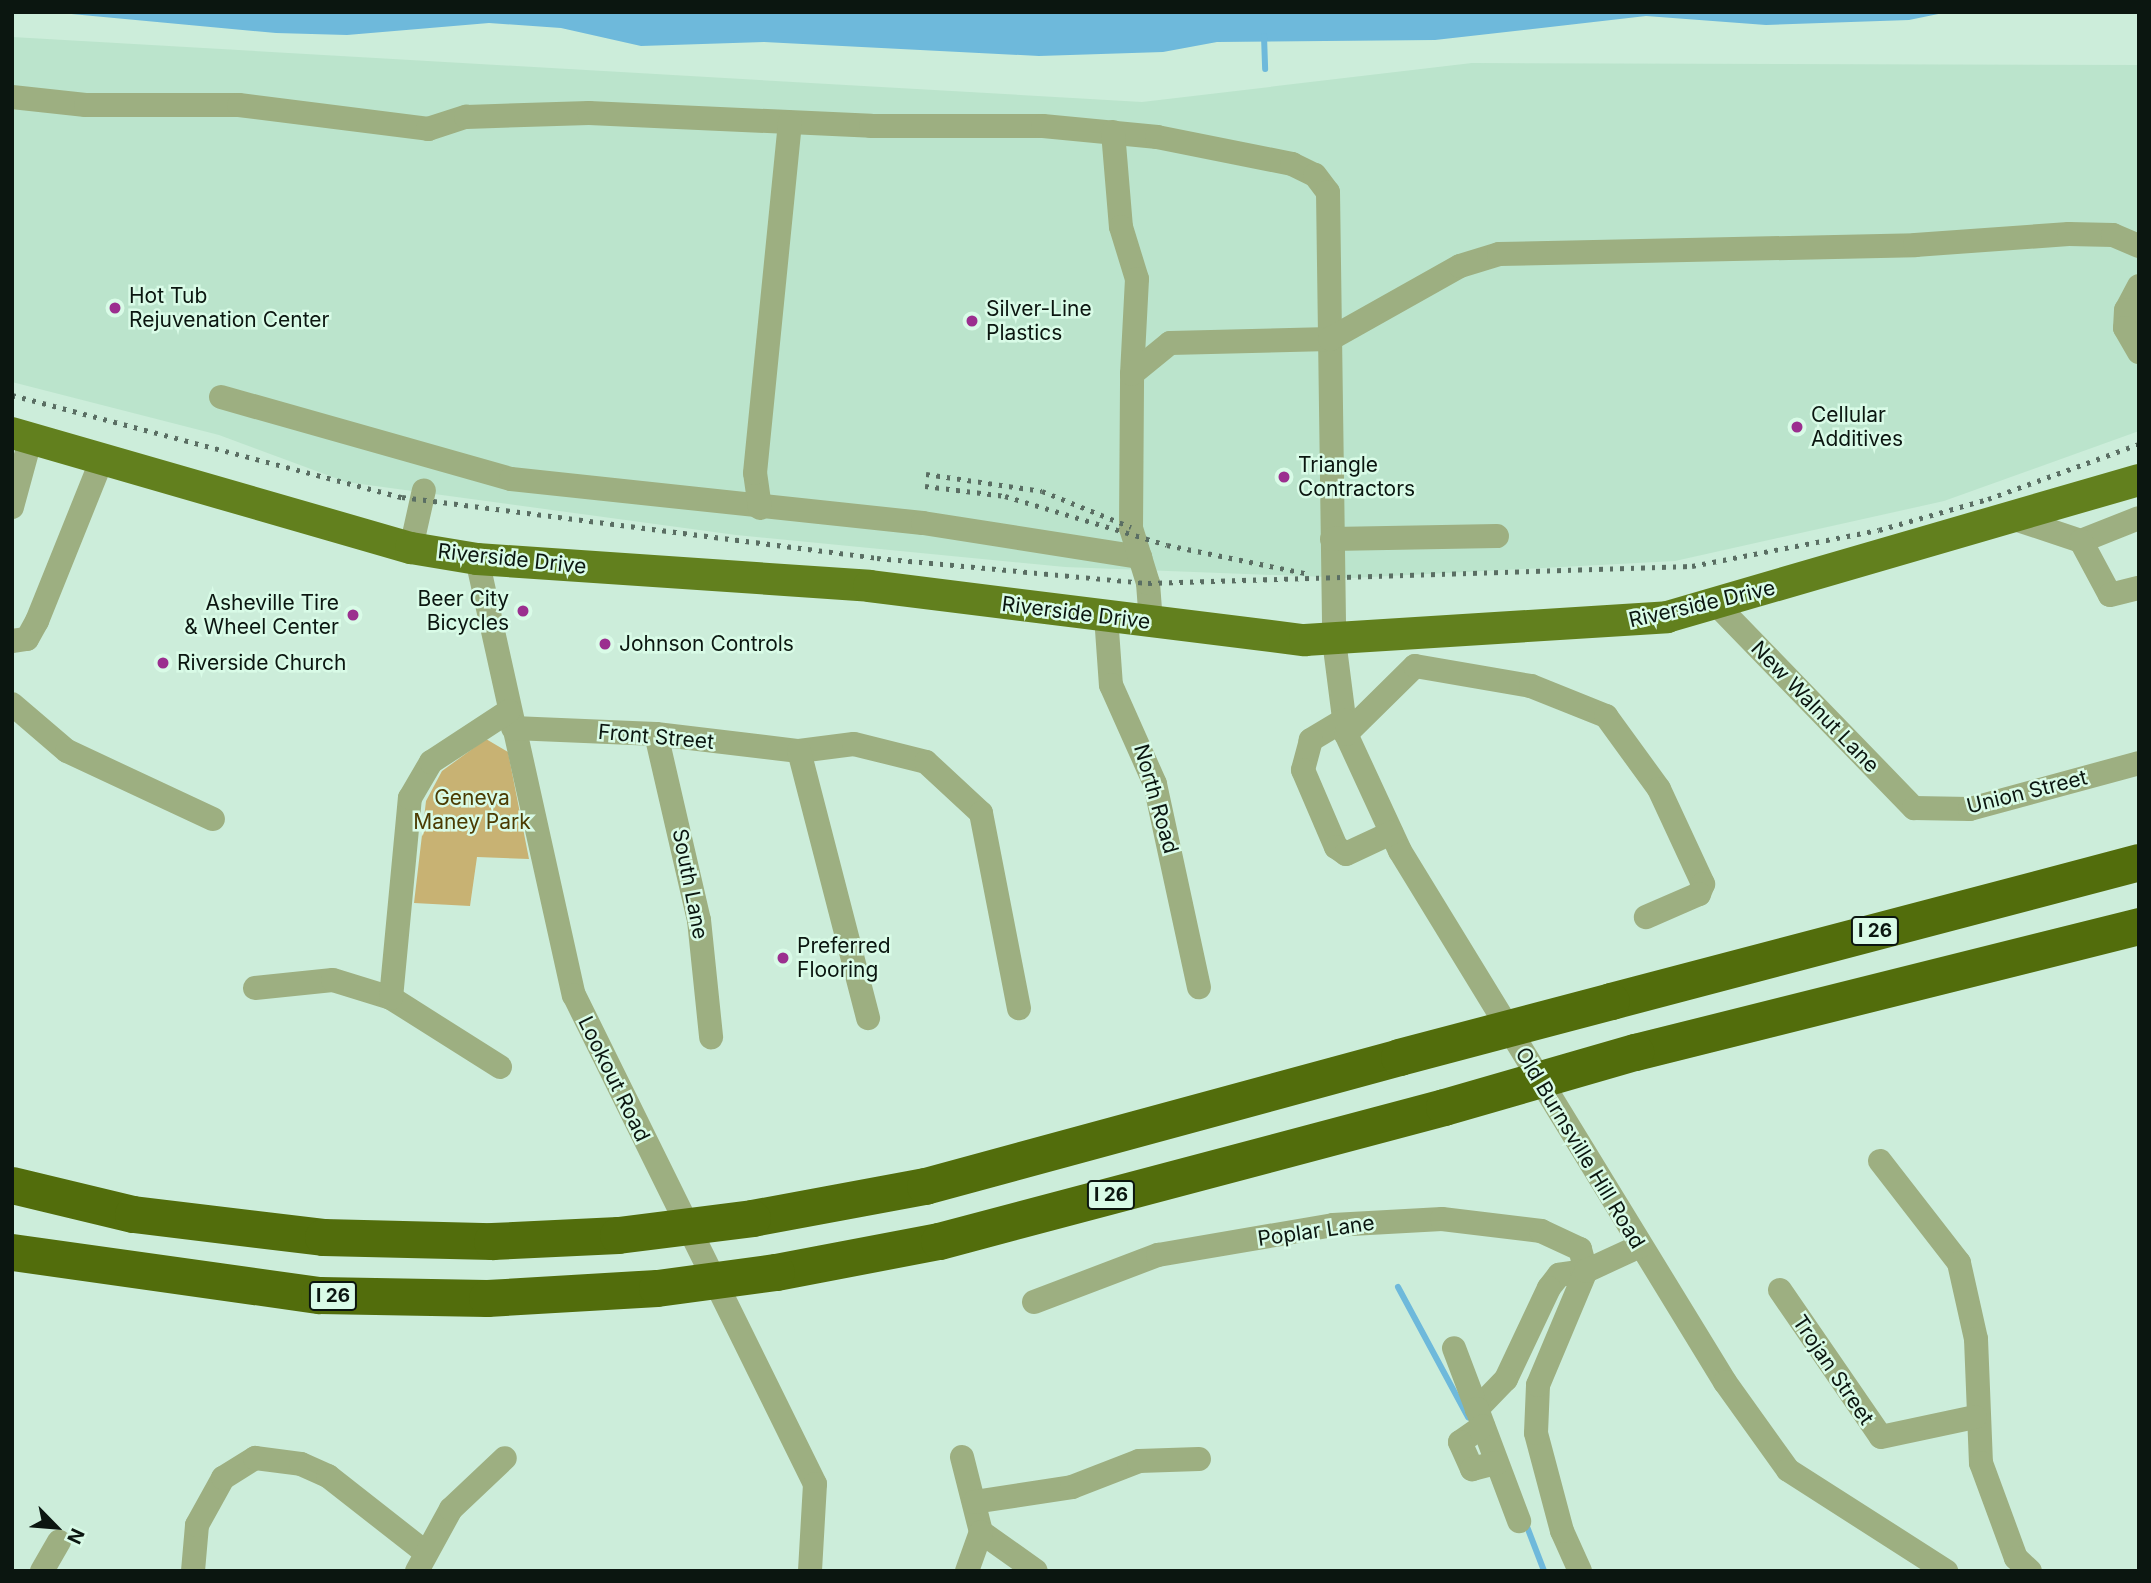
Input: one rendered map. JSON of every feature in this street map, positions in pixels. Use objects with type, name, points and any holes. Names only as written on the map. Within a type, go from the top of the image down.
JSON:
[{"type":"highway","name":"I 26","points":[[12,1185],[133,1214],[323,1237],[492,1241],[618,1235],[752,1218],[925,1186],[2139,862]]},
{"type":"highway","name":"I 26","points":[[12,1252],[318,1295],[487,1298],[657,1289],[776,1272],[939,1241],[1444,1107],[1635,1052],[2139,926]]},
{"type":"main road","name":"Riverside Drive","points":[[22,435],[411,548],[477,559],[869,586],[1151,622],[1334,640],[1613,624],[1717,605],[2139,480]]},
{"type":"street","name":"Old Burnsville Hill Road","points":[[12,97],[86,105],[239,105],[395,128],[428,129],[499,114],[589,113],[790,123],[1113,132],[1292,164],[1315,176],[1328,192],[1334,640],[1345,727],[1391,833],[1640,1246],[1788,1470],[1946,1571]]},
{"type":"street","points":[[760,508],[755,473],[790,123]]},
{"type":"street","points":[[1113,132],[1121,227],[1137,279],[1132,374],[1132,528],[1151,622]]},
{"type":"street","points":[[1132,374],[1170,343],[1330,340],[1460,266],[1499,254],[1915,245],[2068,234],[2113,236],[2139,246]]},
{"type":"street","points":[[2139,285],[2126,310],[2125,328],[2139,352]]},
{"type":"street","points":[[221,397],[511,479],[760,508],[923,523],[1140,557]]},
{"type":"street","points":[[12,507],[22,435]]},
{"type":"street","points":[[12,641],[27,639],[37,621],[103,457]]},
{"type":"street","points":[[411,548],[424,490]]},
{"type":"street","points":[[2012,518],[2081,541],[2139,518]]},
{"type":"street","points":[[1332,539],[1497,536]]},
{"type":"street","points":[[2081,541],[2110,595],[2139,588]]},
{"type":"street","name":"Lookout Road","points":[[477,559],[574,995],[815,1484],[810,1571]]},
{"type":"street","name":"New Walnut Lane","points":[[1717,605],[1914,808]]},
{"type":"street","name":"North Road","points":[[1106,616],[1111,685],[1155,784],[1199,987]]},
{"type":"street","points":[[1391,833],[1346,854],[1336,847],[1303,770],[1311,740],[1345,727],[1415,666],[1531,686],[1606,716],[1659,789],[1703,884],[1699,894],[1646,917]]},
{"type":"street","points":[[12,704],[67,751],[213,819]]},
{"type":"street","points":[[391,998],[410,798],[431,762],[511,719]]},
{"type":"street","name":"Front Street","points":[[511,719],[799,751]]},
{"type":"street","name":"South Lane","points":[[656,734],[699,920],[711,1037]]},
{"type":"street","points":[[867,1018],[799,751],[855,744],[926,762],[981,813],[1019,1008]]},
{"type":"street","name":"Union Street","points":[[1914,808],[1970,809],[2139,763]]},
{"type":"street","points":[[255,989],[333,980],[391,998],[500,1067]]},
{"type":"street","points":[[1880,1161],[1959,1263],[1976,1339],[1975,1418],[1981,1463],[2016,1558],[2030,1571]]},
{"type":"street","name":"Poplar Lane","points":[[1034,1302],[1158,1255],[1360,1223],[1442,1219],[1541,1231],[1580,1248],[1586,1271]]},
{"type":"street","points":[[1480,1417],[1506,1379],[1549,1288],[1559,1275],[1586,1271],[1640,1246]]},
{"type":"street","points":[[1580,1571],[1562,1531],[1536,1433],[1538,1385],[1586,1271]]},
{"type":"street","name":"Trojan Street","points":[[1780,1290],[1881,1437],[1975,1418]]},
{"type":"street","points":[[1454,1348],[1519,1521]]},
{"type":"street","points":[[962,1457],[981,1532],[967,1571]]},
{"type":"street","points":[[193,1571],[197,1525],[223,1478],[255,1458],[328,1476],[421,1561],[452,1509],[505,1458]]},
{"type":"street","points":[[974,1502],[1072,1487],[1139,1461],[1199,1459]]},
{"type":"street","points":[[981,1532],[1035,1571]]},
{"type":"street","points":[[42,1571],[59,1541]]},
{"type":"shaded area","points":[[12,37],[1142,102],[1472,63],[2139,65],[2139,431],[1944,501],[1675,561],[1352,578],[1065,567],[736,535],[346,482],[219,435],[12,382]]},
{"type":"green space","name":"Geneva Maney Park","points":[[486,739],[508,752],[529,859],[477,857],[470,906],[414,903],[426,801],[442,771]]},
{"type":"water","points":[[50,12],[1948,12],[1909,20],[1766,25],[1646,16],[1435,40],[1217,42],[1163,52],[1039,56],[764,42],[641,46],[561,28],[489,23],[347,35],[276,33]]},
{"type":"waterway","points":[[1264,36],[1265,69]]},
{"type":"waterway","points":[[1398,1287],[1468,1417]]},
{"type":"waterway","points":[[1526,1524],[1544,1571]]},
{"type":"railway","points":[[12,395],[402,497],[877,558],[1148,583],[1692,566],[1879,530],[1988,499],[2139,444]]},
{"type":"railway","points":[[926,474],[1042,491],[1131,527]]},
{"type":"railway","points":[[925,486],[1005,496],[1167,545],[1309,574]]},
{"type":"place","name":"Hot Tub Rejuvenation Center","points":[[115,308]]},
{"type":"place","name":"Silver-Line Plastics","points":[[972,321]]},
{"type":"place","name":"Cellular Additives","points":[[1797,427]]},
{"type":"place","name":"Triangle Contractors","points":[[1284,477]]},
{"type":"place","name":"Beer City Bicycles","points":[[523,611]]},
{"type":"place","name":"Asheville Tire & Wheel Center","points":[[353,615]]},
{"type":"place","name":"Johnson Controls","points":[[605,644]]},
{"type":"place","name":"Riverside Church","points":[[163,663]]},
{"type":"place","name":"Preferred Flooring","points":[[783,958]]}]
